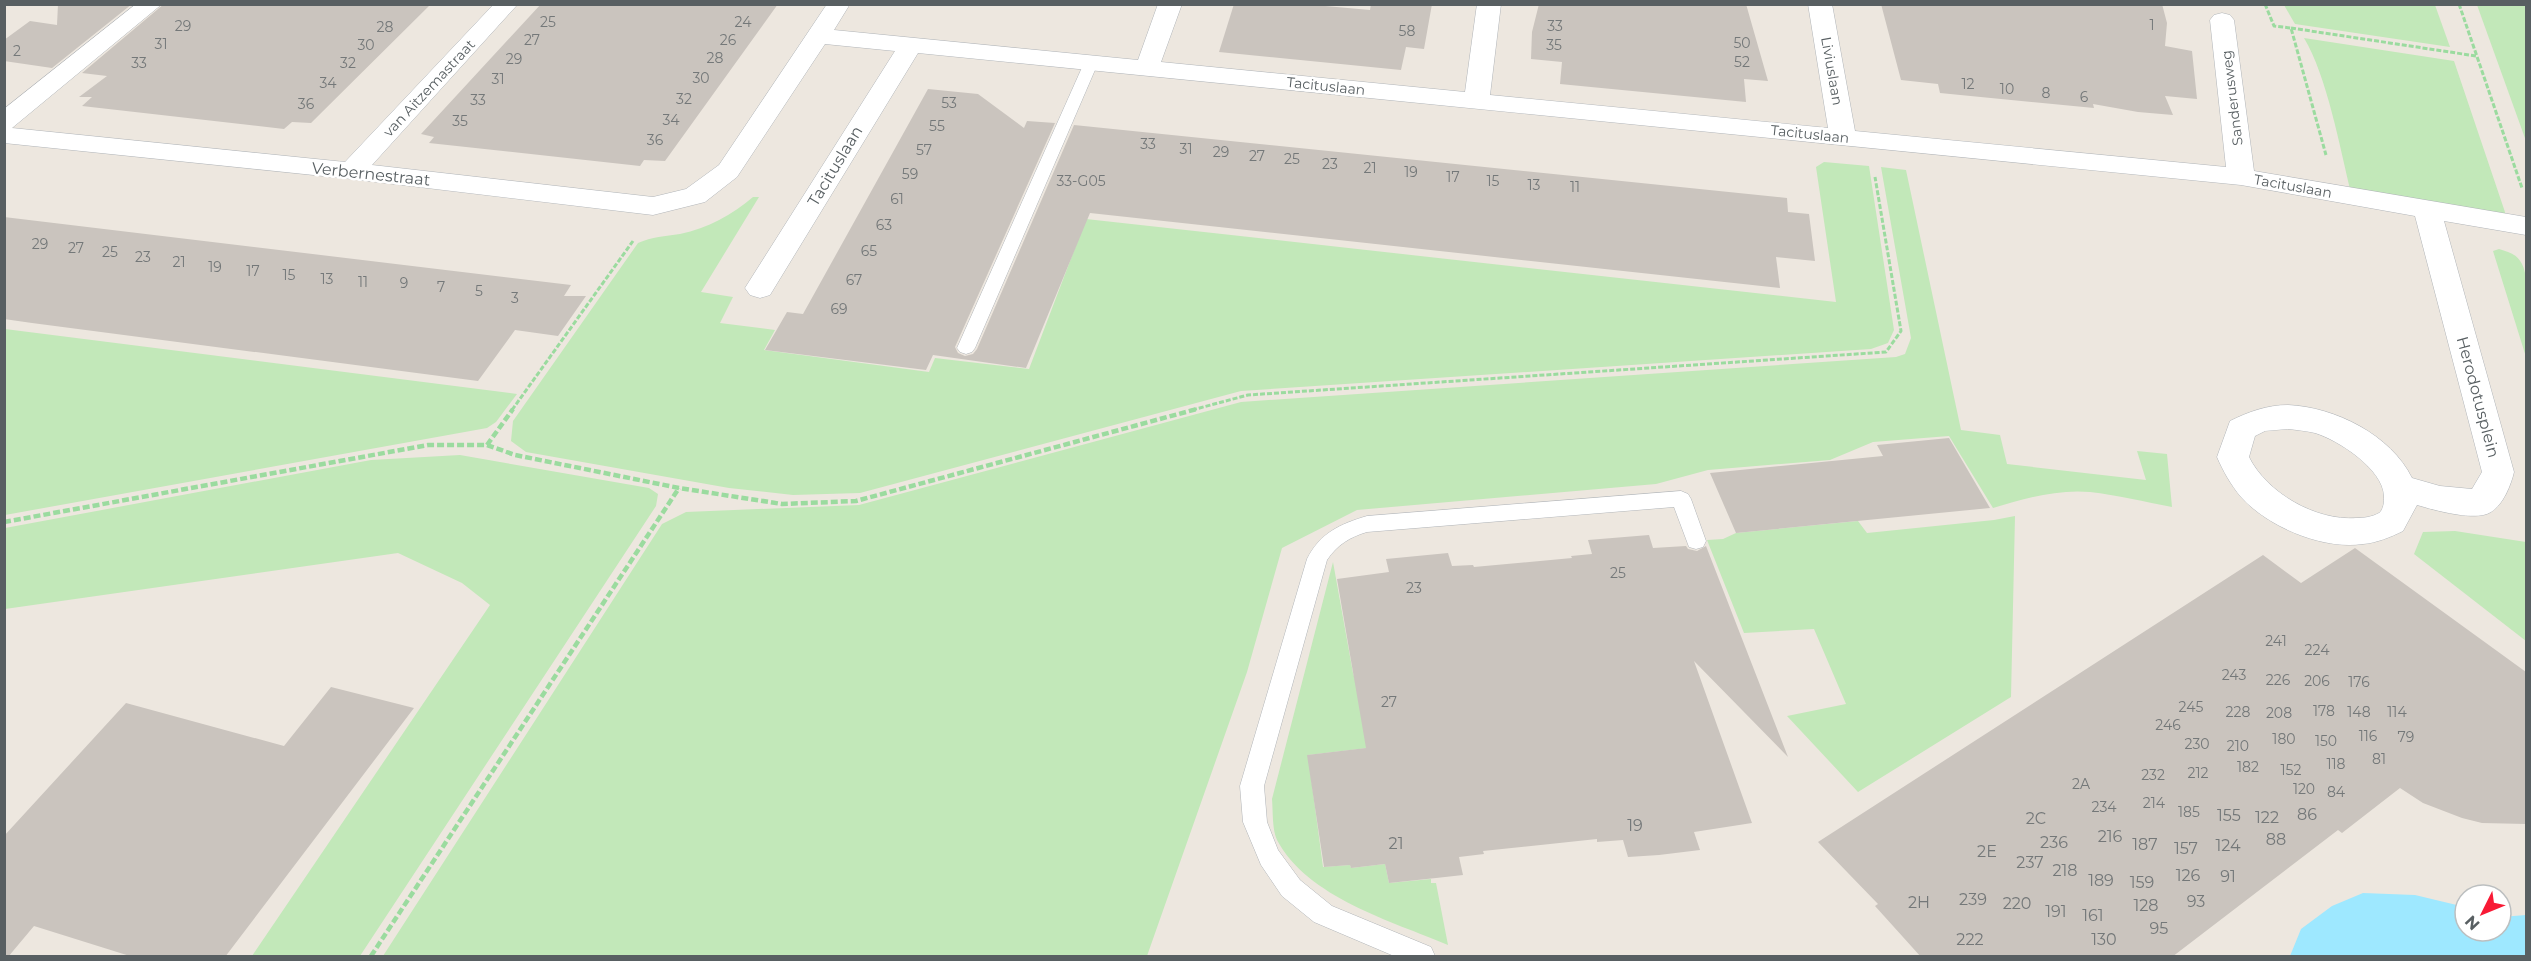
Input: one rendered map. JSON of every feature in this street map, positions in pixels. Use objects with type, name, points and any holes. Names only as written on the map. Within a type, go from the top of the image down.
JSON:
[{"type":"street","points":[[4,122],[151,4]]},
{"type":"street","name":"van Aitzemastraat","points":[[351,171],[507,4]]},
{"type":"street","name":"Verbernestraat","points":[[4,135],[351,171],[653,206],[695,196],[728,171],[839,4]]},
{"type":"street","points":[[1146,68],[1170,4]]},
{"type":"street","points":[[1476,102],[1489,4]]},
{"type":"street","name":"Liviuslaan","points":[[1820,4],[1853,139]]},
{"type":"street","name":"Sanderusweg","points":[[2222,20],[2241,177]]},
{"type":"street","name":"Tacituslaan","points":[[818,36],[2241,177],[2526,226]]},
{"type":"street","name":"Tacituslaan","points":[[760,288],[911,45]]},
{"type":"street","name":"Herodotusplein","points":[[2402,488],[2440,499],[2480,503],[2494,485],[2498,472],[2427,208]]},
{"type":"street","points":[[2288,417],[2324,424],[2352,437],[2379,457],[2402,488],[2402,500],[2392,521],[2373,530],[2349,532],[2322,528],[2282,511],[2257,493],[2233,457],[2241,429],[2260,420],[2288,417]]},
{"type":"lane","points":[[966,348],[1091,63]]},
{"type":"lane","points":[[1422,957],[1323,914],[1291,888],[1269,857],[1255,822],[1252,786],[1317,559],[1324,547],[1335,536],[1367,524],[1681,499],[1696,541]]},
{"type":"path","points":[[2265,4],[2274,26],[2476,56]]},
{"type":"path","points":[[2459,4],[2522,190]]},
{"type":"path","points":[[2291,28],[2337,193]]},
{"type":"path","points":[[4,522],[428,445],[487,445],[515,455],[679,488],[782,504],[856,501],[1248,395],[1886,352],[1902,331],[1874,167],[1853,139]]},
{"type":"path","points":[[487,445],[632,244],[653,206]]},
{"type":"path","points":[[371,957],[679,488]]},
{"type":"green space","points":[[2284,5],[2435,5],[2450,47],[2295,24]]},
{"type":"green space","points":[[2477,5],[2526,5],[2526,141]]},
{"type":"green space","points":[[2304,38],[2454,61],[2507,218],[2351,193],[2320,72]]},
{"type":"green space","points":[[1824,162],[1869,166],[1894,330],[1888,343],[1871,349],[1241,391],[860,493],[793,495],[729,488],[526,452],[511,441],[513,421],[638,243],[680,234],[710,224],[737,210],[753,197],[759,197],[701,292],[733,297],[720,323],[775,330],[764,350],[929,372],[935,358],[1029,369],[1086,219],[1836,302],[1816,167]]},
{"type":"green space","points":[[1881,167],[1906,170],[1961,430],[2000,435],[2007,464],[2146,480],[2137,451],[2167,454],[2172,507],[2077,491],[2040,496],[1993,508],[1949,436],[1873,442],[1830,460],[1708,470],[1656,484],[1357,510],[1282,548],[1247,672],[1147,956],[383,956],[662,524],[686,512],[859,505],[1241,402],[1896,357],[1905,354],[1911,338]]},
{"type":"green space","points":[[2499,249],[2518,258],[2525,272],[2528,309],[2526,357],[2493,251]]},
{"type":"green space","points":[[5,329],[517,394],[496,422],[487,428],[5,515]]},
{"type":"green space","points":[[460,455],[649,488],[658,494],[656,506],[360,956],[252,956],[490,605],[462,583],[398,553],[5,609],[5,528],[371,460]]},
{"type":"green space","points":[[2015,516],[2011,697],[1858,792],[1787,716],[1846,704],[1814,629],[1744,633],[1707,540],[1723,539],[1736,533],[1858,521],[1867,533]]},
{"type":"green space","points":[[2455,531],[2526,542],[2526,641],[2414,554],[2423,532]]},
{"type":"green space","points":[[1333,562],[1353,673],[1376,747],[1308,755],[1323,867],[1350,865],[1351,868],[1385,864],[1389,883],[1431,879],[1431,883],[1436,883],[1448,945],[1377,917],[1330,892],[1309,878],[1291,860],[1275,836],[1272,799]]},
{"type":"water","points":[[2363,893],[2415,895],[2453,904],[2453,943],[2513,943],[2513,916],[2526,915],[2526,956],[2290,956],[2301,929],[2332,906]]},
{"type":"building","points":[[58,4],[132,4],[52,68],[4,61],[4,40],[30,21],[57,25]]},
{"type":"building","points":[[164,4],[431,4],[311,123],[292,122],[284,129],[82,106],[92,97],[79,97],[107,76],[82,73]]},
{"type":"building","points":[[541,4],[778,4],[665,161],[644,160],[640,166],[429,143],[434,137],[421,134]]},
{"type":"building","points":[[1234,4],[1303,4],[1370,10],[1371,4],[1432,4],[1424,49],[1406,47],[1401,70],[1219,52]]},
{"type":"building","points":[[1539,4],[1746,4],[1768,81],[1744,79],[1746,102],[1560,84],[1562,62],[1531,59],[1532,32]]},
{"type":"building","points":[[1881,4],[2162,4],[2167,23],[2165,46],[2192,51],[2197,99],[2165,96],[2173,115],[2093,104],[2094,108],[1940,93],[1938,84],[1901,80]]},
{"type":"building","points":[[928,89],[978,94],[1024,128],[1027,121],[1055,123],[955,347],[958,353],[965,356],[973,354],[977,349],[1074,125],[1787,198],[1788,212],[1809,214],[1815,261],[1776,257],[1780,288],[1090,213],[1026,368],[933,355],[926,370],[765,350],[787,312],[803,314]]},
{"type":"building","points":[[4,217],[571,285],[564,296],[586,296],[558,336],[515,330],[478,381],[32,323],[4,319]]},
{"type":"building","points":[[1949,438],[1990,508],[1736,533],[1710,473],[1883,456],[1877,445]]},
{"type":"building","points":[[1649,535],[1653,548],[1686,546],[1688,549],[1697,551],[1706,546],[1788,757],[1694,661],[1752,823],[1694,832],[1700,850],[1628,857],[1623,840],[1597,842],[1597,839],[1483,851],[1484,854],[1459,857],[1463,875],[1389,883],[1385,864],[1351,868],[1350,865],[1324,867],[1307,755],[1366,748],[1337,579],[1389,572],[1386,559],[1448,553],[1452,566],[1473,565],[1474,567],[1572,558],[1571,556],[1592,554],[1588,540]]},
{"type":"building","points":[[2355,548],[2526,672],[2526,824],[2482,823],[2462,818],[2423,803],[2400,788],[2342,833],[2338,830],[2172,957],[1921,957],[1875,906],[1878,904],[1818,842],[2263,555],[2301,583]]},
{"type":"building","points":[[331,687],[414,708],[225,957],[133,957],[34,926],[8,957],[4,957],[4,836],[126,703],[284,746]]}]
